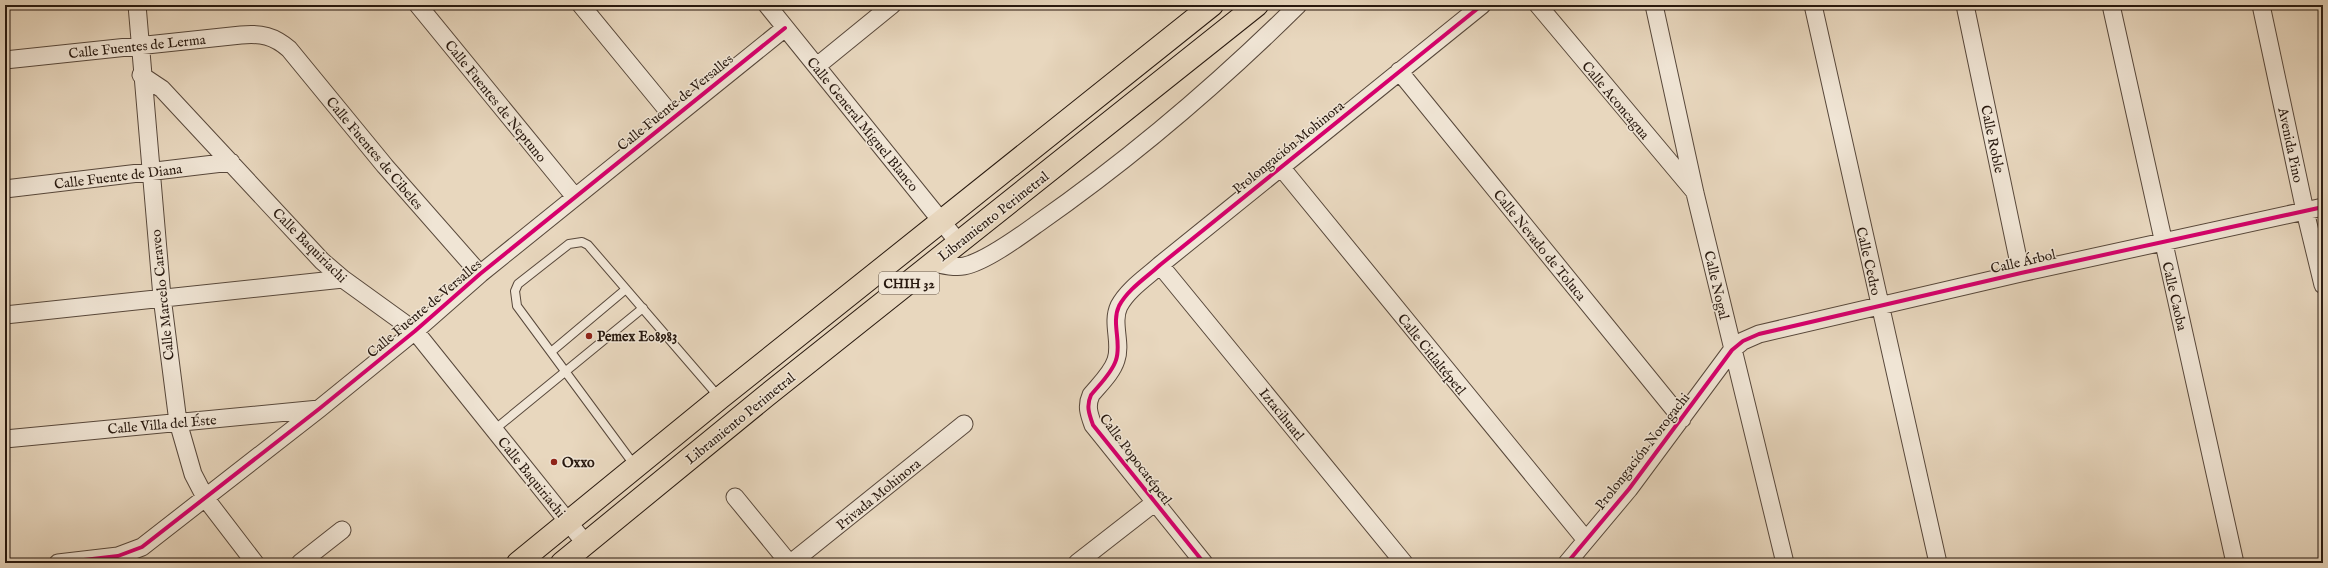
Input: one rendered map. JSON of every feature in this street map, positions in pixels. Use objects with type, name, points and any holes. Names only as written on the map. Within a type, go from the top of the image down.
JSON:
[{"type":"main road","name":"Libramiento Perimetral","points":[[518,563],[635,466],[1212,5]]},
{"type":"main road","name":"Libramiento Perimetral","points":[[562,563],[1257,5]]},
{"type":"street","name":"Calle Marcelo Caraveo","points":[[137,5],[141,74],[162,297],[178,422],[193,474],[206,499],[255,563]]},
{"type":"street","name":"Calle Fuentes de Neptuno","points":[[418,5],[575,197]]},
{"type":"street","points":[[582,5],[673,117]]},
{"type":"street","name":"Calle General Miguel Blanco","points":[[767,5],[959,243]]},
{"type":"street","points":[[817,66],[892,5]]},
{"type":"street","points":[[934,263],[953,267],[975,262],[1011,242],[1060,208],[1208,90],[1298,5]]},
{"type":"street","name":"Prolongación Mohinora","points":[[1116,314],[1127,295],[1160,265],[1280,166],[1482,5]]},
{"type":"street","name":"Calle Aconcagua","points":[[1538,5],[1695,193]]},
{"type":"street","name":"Calle Nogal","points":[[1654,5],[1695,193],[1785,563]]},
{"type":"street","name":"Calle Cedro","points":[[1813,5],[1938,563]]},
{"type":"street","name":"Calle Roble","points":[[1965,5],[2021,273]]},
{"type":"street","name":"Calle Caoba","points":[[2111,5],[2235,563]]},
{"type":"street","name":"Avenida Pino","points":[[2260,5],[2305,211],[2323,285]]},
{"type":"street","name":"Calle Fuente de Versalles","points":[[58,563],[130,553],[142,547],[206,499],[416,331],[480,274],[785,28]]},
{"type":"street","name":"Calle Fuentes de Lerma","points":[[5,60],[241,35],[256,34],[268,36]]},
{"type":"street","name":"Calle Fuentes de Cibeles","points":[[268,36],[279,40],[289,49],[385,166],[480,274]]},
{"type":"street","name":"Calle Nevado de Toluca","points":[[1399,71],[1682,419]]},
{"type":"street","name":"Calle Baquiriachi","points":[[141,74],[162,89],[322,261],[343,279],[416,331],[585,543]]},
{"type":"street","name":"Calle Fuente de Diana","points":[[5,189],[231,162]]},
{"type":"street","name":"Calle Citlaltépetl","points":[[1280,166],[1586,540]]},
{"type":"street","name":"Calle Árbol","points":[[1732,350],[1743,341],[1760,334],[1879,305],[2323,207]]},
{"type":"street","name":"Iztacihuatl","points":[[1160,265],[1404,563]]},
{"type":"street","points":[[5,315],[162,297],[343,279]]},
{"type":"street","name":"Calle Popocatépetl","points":[[1116,314],[1118,351],[1116,360],[1091,395],[1088,402],[1089,414],[1093,425],[1154,503],[1204,563]]},
{"type":"street","name":"Prolongación Norogachi","points":[[1567,563],[1629,489],[1732,350]]},
{"type":"street","name":"Calle Villa del Éste","points":[[5,439],[319,409]]},
{"type":"street","name":"Privada Mohinora","points":[[790,563],[964,424]]},
{"type":"street","points":[[735,497],[790,563]]},
{"type":"street","points":[[1077,563],[1154,503]]},
{"type":"street","points":[[300,563],[342,530]]},
{"type":"lane","points":[[635,466],[517,306],[515,291],[518,284],[569,244],[582,242],[588,245],[720,398]]},
{"type":"lane","points":[[551,352],[626,289]]},
{"type":"lane","points":[[494,430],[643,308]]},
{"type":"cycle path","points":[[1204,563],[1093,425],[1090,417],[1088,406],[1089,399],[1114,365],[1118,353],[1116,319],[1119,306],[1127,294],[1160,265],[1482,5]]},
{"type":"cycle path","points":[[58,563],[118,556],[142,547],[319,409],[415,331],[480,274],[785,28]]},
{"type":"cycle path","points":[[1567,563],[1629,489],[1732,350],[1743,341],[1759,334],[2021,273],[2323,207]]},
{"type":"place","name":"Pemex E08983","points":[[589,336]]},
{"type":"place","name":"Oxxo","points":[[554,462]]}]
